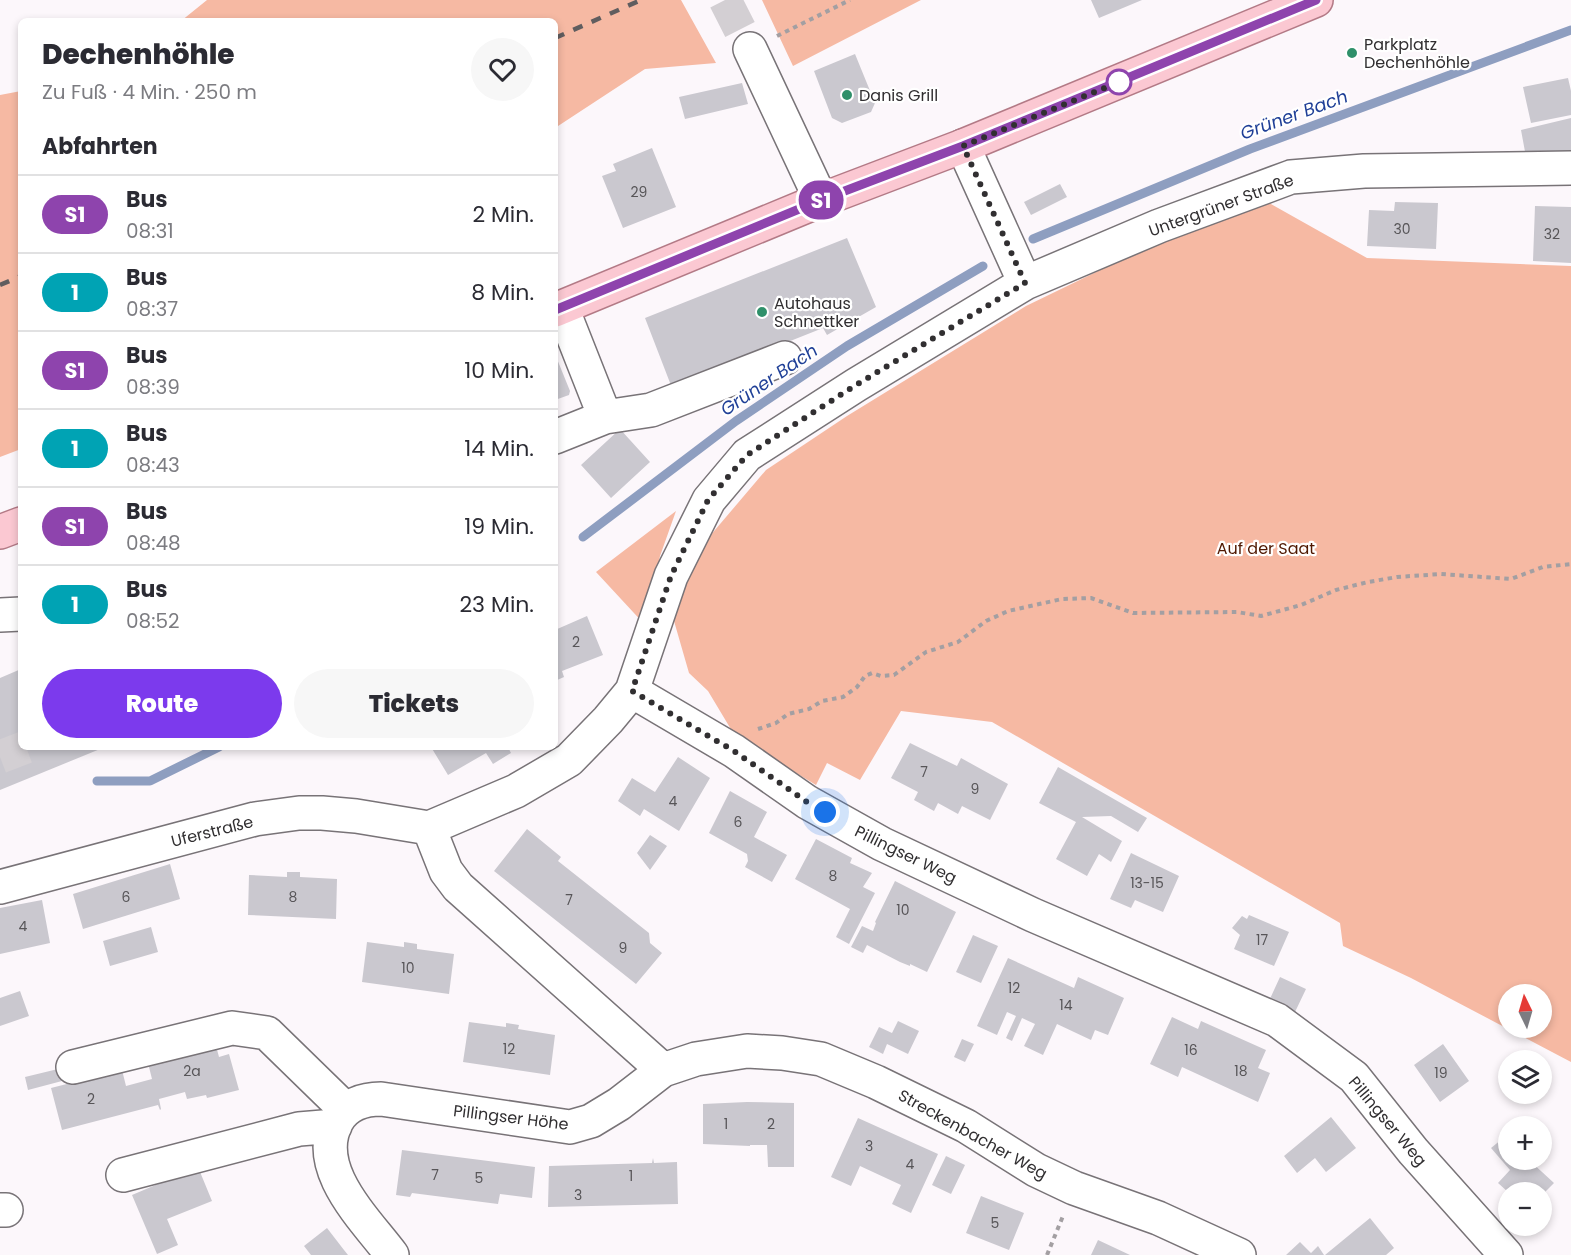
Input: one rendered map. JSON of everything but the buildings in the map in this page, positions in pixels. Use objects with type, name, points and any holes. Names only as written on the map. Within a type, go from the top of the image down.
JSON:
[{"type":"main road","points":[[558,309],[821,200],[963,146],[1316,0]]},
{"type":"main road","points":[[0,532],[18,526]]},
{"type":"street","points":[[750,49],[821,200]]},
{"type":"street","points":[[663,1070],[458,887],[446,872],[429,828],[516,791],[569,760],[608,720],[632,691],[671,576],[708,500],[747,455],[856,385],[1025,283],[963,146]]},
{"type":"street","name":"Untergrüner Straße","points":[[1025,283],[1159,226],[1292,177],[1364,171],[1571,168]]},
{"type":"street","points":[[558,309],[605,417]]},
{"type":"street","points":[[558,436],[605,417],[651,410],[785,358]]},
{"type":"street","points":[[0,615],[18,614]]},
{"type":"street","name":"Pillingser Weg","points":[[632,691],[734,751],[807,802],[882,844],[1033,915],[1277,1020],[1354,1077],[1413,1151],[1506,1255]]},
{"type":"street","name":"Uferstraße","points":[[0,887],[224,826],[299,813],[356,816],[429,828]]},
{"type":"street","points":[[73,1067],[232,1028],[267,1033],[340,1118],[331,1136],[330,1154],[338,1182],[392,1255]]},
{"type":"street","name":"Streckenbacher Weg","points":[[663,1070],[696,1059],[747,1051],[821,1059],[876,1082],[966,1126],[1036,1170],[1074,1188],[1158,1218],[1239,1255]]},
{"type":"street","name":"Pillingser Höhe","points":[[123,1175],[340,1118],[371,1099],[570,1127],[591,1121],[663,1070]]},
{"type":"path","points":[[750,49],[850,0]]},
{"type":"path","points":[[734,751],[755,730],[776,723],[788,714],[808,709],[822,701],[843,697],[857,687],[865,675],[894,675],[926,652],[958,642],[987,621],[1008,612],[1062,598],[1091,598],[1133,613],[1237,612],[1261,616],[1301,605],[1336,590],[1397,577],[1441,574],[1511,579],[1543,567],[1571,564]]},
{"type":"path","points":[[1047,1255],[1074,1188]]},
{"type":"green space","points":[[207,0],[681,0],[716,63],[645,69],[558,126],[558,18],[185,18]]},
{"type":"green space","points":[[762,0],[921,0],[793,66]]},
{"type":"green space","points":[[18,92],[18,450],[0,457],[0,95]]},
{"type":"green space","name":"Auf der Saat","points":[[1255,195],[1367,258],[1571,266],[1571,1062],[1525,1038],[1552,1038],[1552,984],[1498,984],[1498,1024],[1411,978],[1343,946],[1340,923],[992,722],[901,711],[860,780],[827,763],[816,785],[735,736],[708,691],[689,673],[674,621],[692,557],[766,470],[847,416],[1026,306]]},
{"type":"green space","points":[[676,511],[660,556],[646,626],[596,572]]},
{"type":"waterway","name":"Grüner Bach","points":[[1033,239],[1250,149],[1571,30]]},
{"type":"waterway","name":"Grüner Bach","points":[[583,537],[736,421],[847,346],[983,266]]},
{"type":"waterway","name":"Grüner Bach","points":[[97,781],[150,781],[213,750]]},
{"type":"tunnel","points":[[725,0],[750,49]]},
{"type":"tunnel","points":[[0,757],[18,750]]},
{"type":"railway","points":[[558,37],[641,0]]},
{"type":"railway","points":[[0,285],[18,277]]},
{"type":"bus line","name":"S1","points":[[558,309],[821,200],[963,146],[1316,0]]},
{"type":"place","name":"Parkplatz Dechenhöhle","points":[[1352,53]]},
{"type":"place","name":"Danis Grill","points":[[847,95]]},
{"type":"place","name":"Autohaus Schnettker","points":[[762,312]]},
{"type":"route","points":[[825,812],[734,751],[632,691],[671,576],[708,500],[747,455],[856,385],[1025,283],[963,146],[1119,82]]}]
